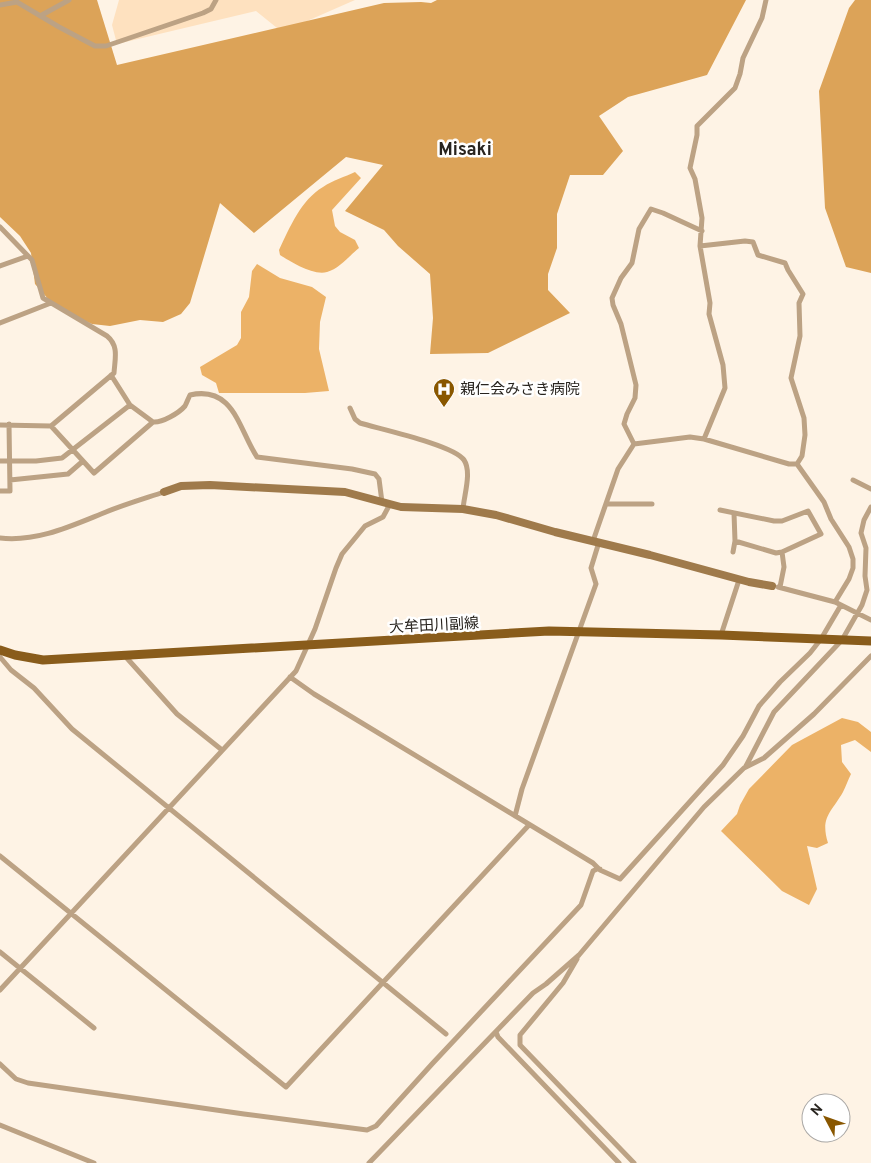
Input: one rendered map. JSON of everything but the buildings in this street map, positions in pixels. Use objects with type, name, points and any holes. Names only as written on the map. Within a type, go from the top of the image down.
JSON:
[{"type":"main road","name":"大牟田川副線","points":[[0,650],[43,660],[579,631],[871,641]]},
{"type":"street","points":[[40,16],[69,0]]},
{"type":"street","points":[[0,5],[16,2],[95,46],[106,46],[202,13],[211,8],[216,0]]},
{"type":"street","points":[[704,439],[725,388],[723,365],[709,314],[710,303],[700,246],[702,218],[690,168],[697,126],[735,88],[743,58],[762,18],[766,0]]},
{"type":"street","points":[[634,444],[624,424],[635,398],[636,385],[621,324],[612,298],[621,278],[632,263],[639,229],[651,209],[702,231]]},
{"type":"street","points":[[0,227],[32,260],[43,298],[107,336],[113,341],[116,348],[114,372],[51,426],[0,425]]},
{"type":"street","points":[[700,246],[745,241],[753,242],[758,255],[785,263],[803,294],[799,304],[800,336],[791,378],[804,418],[805,435],[802,456],[797,464]]},
{"type":"street","points":[[0,266],[28,256]]},
{"type":"street","points":[[0,323],[51,303]]},
{"type":"street","points":[[0,990],[296,671],[309,646],[342,554],[364,526],[383,517],[386,503],[379,479],[375,474],[352,469],[258,457],[234,412],[222,400],[213,395],[198,393],[190,395],[187,403],[180,411],[158,423],[153,422],[130,405],[111,375]]},
{"type":"street","points":[[0,461],[36,461],[62,458],[130,405]]},
{"type":"street","points":[[350,408],[355,419],[360,423],[435,444],[452,450],[464,459],[468,472],[463,509]]},
{"type":"street","points":[[51,426],[94,473],[153,422]]},
{"type":"street","points":[[0,491],[10,491],[9,424]]},
{"type":"street","points":[[634,444],[690,437],[704,439],[768,459],[797,464]]},
{"type":"street","points":[[515,816],[522,789],[596,584],[591,568],[606,504],[618,469],[634,444]]},
{"type":"street","points":[[10,480],[68,474],[83,461]]},
{"type":"street","points":[[797,464],[824,502],[831,519],[849,547],[853,560],[853,568],[849,579],[835,602]]},
{"type":"street","points":[[853,480],[871,489]]},
{"type":"street","points":[[0,538],[36,537],[180,486],[210,485],[345,492],[401,507],[463,509],[496,515],[596,542],[650,554],[739,580],[835,602],[871,620]]},
{"type":"street","points":[[606,504],[652,504]]},
{"type":"street","points":[[369,1163],[533,993],[579,955],[704,807],[744,768],[753,755],[774,712],[840,640],[869,591],[865,576],[866,548],[861,533],[864,520],[871,507]]},
{"type":"street","points":[[720,510],[774,521],[782,521],[808,511],[821,534],[776,553],[735,541]]},
{"type":"street","points":[[733,552],[735,541],[734,513]]},
{"type":"street","points":[[776,587],[784,567],[782,552]]},
{"type":"street","points":[[721,635],[739,580]]},
{"type":"street","points":[[290,677],[314,694],[593,863],[600,870],[620,879],[723,765],[743,736],[759,706],[823,639],[841,605]]},
{"type":"street","points":[[125,656],[177,714],[222,750]]},
{"type":"street","points":[[744,768],[764,758],[808,720],[871,656]]},
{"type":"street","points":[[0,657],[11,670],[34,688],[72,729],[446,1034]]},
{"type":"street","points":[[0,856],[286,1087],[529,825]]},
{"type":"street","points":[[0,1064],[16,1079],[28,1083],[367,1130],[376,1126],[582,905],[593,871],[600,870]]},
{"type":"street","points":[[0,952],[94,1028]]},
{"type":"street","points":[[579,955],[563,983],[520,1035],[520,1045],[634,1163]]},
{"type":"street","points":[[496,1032],[512,1053],[619,1163]]},
{"type":"street","points":[[0,1125],[94,1163]]},
{"type":"shaded area","points":[[0,0],[97,0],[117,65],[384,3],[431,3],[437,0],[746,0],[707,75],[628,97],[599,116],[623,151],[603,175],[570,175],[557,214],[557,248],[548,274],[548,290],[570,313],[488,353],[430,354],[433,318],[430,274],[398,246],[384,230],[345,211],[383,165],[346,157],[254,233],[220,203],[190,303],[181,314],[163,322],[140,320],[110,326],[92,324],[56,308],[35,284],[31,253],[20,236],[0,217]]},
{"type":"shaded area","points":[[119,0],[355,0],[282,32],[256,11],[117,44],[112,25]]},
{"type":"shaded area","points":[[855,0],[871,0],[871,273],[846,267],[825,208],[819,91],[849,8]]},
{"type":"shaded area","points":[[355,172],[361,178],[332,210],[335,226],[340,232],[355,240],[359,248],[336,268],[322,273],[303,268],[280,255],[279,250],[287,232],[308,199],[315,192],[335,180]]},
{"type":"shaded area","points":[[257,264],[280,278],[312,287],[326,297],[320,322],[319,349],[329,391],[305,393],[219,393],[216,383],[202,375],[200,367],[237,345],[241,338],[241,312],[249,297],[252,271]]},
{"type":"shaded area","points":[[842,718],[858,722],[871,732],[871,752],[855,740],[841,745],[842,762],[851,774],[826,821],[825,827],[828,843],[817,848],[807,846],[817,889],[809,905],[782,891],[721,831],[737,814],[749,789],[792,745]]},
{"type":"place","name":"親仁会みさき病院","points":[[444,408]]},
{"type":"district","name":"Misaki","points":[[465,149]]}]
